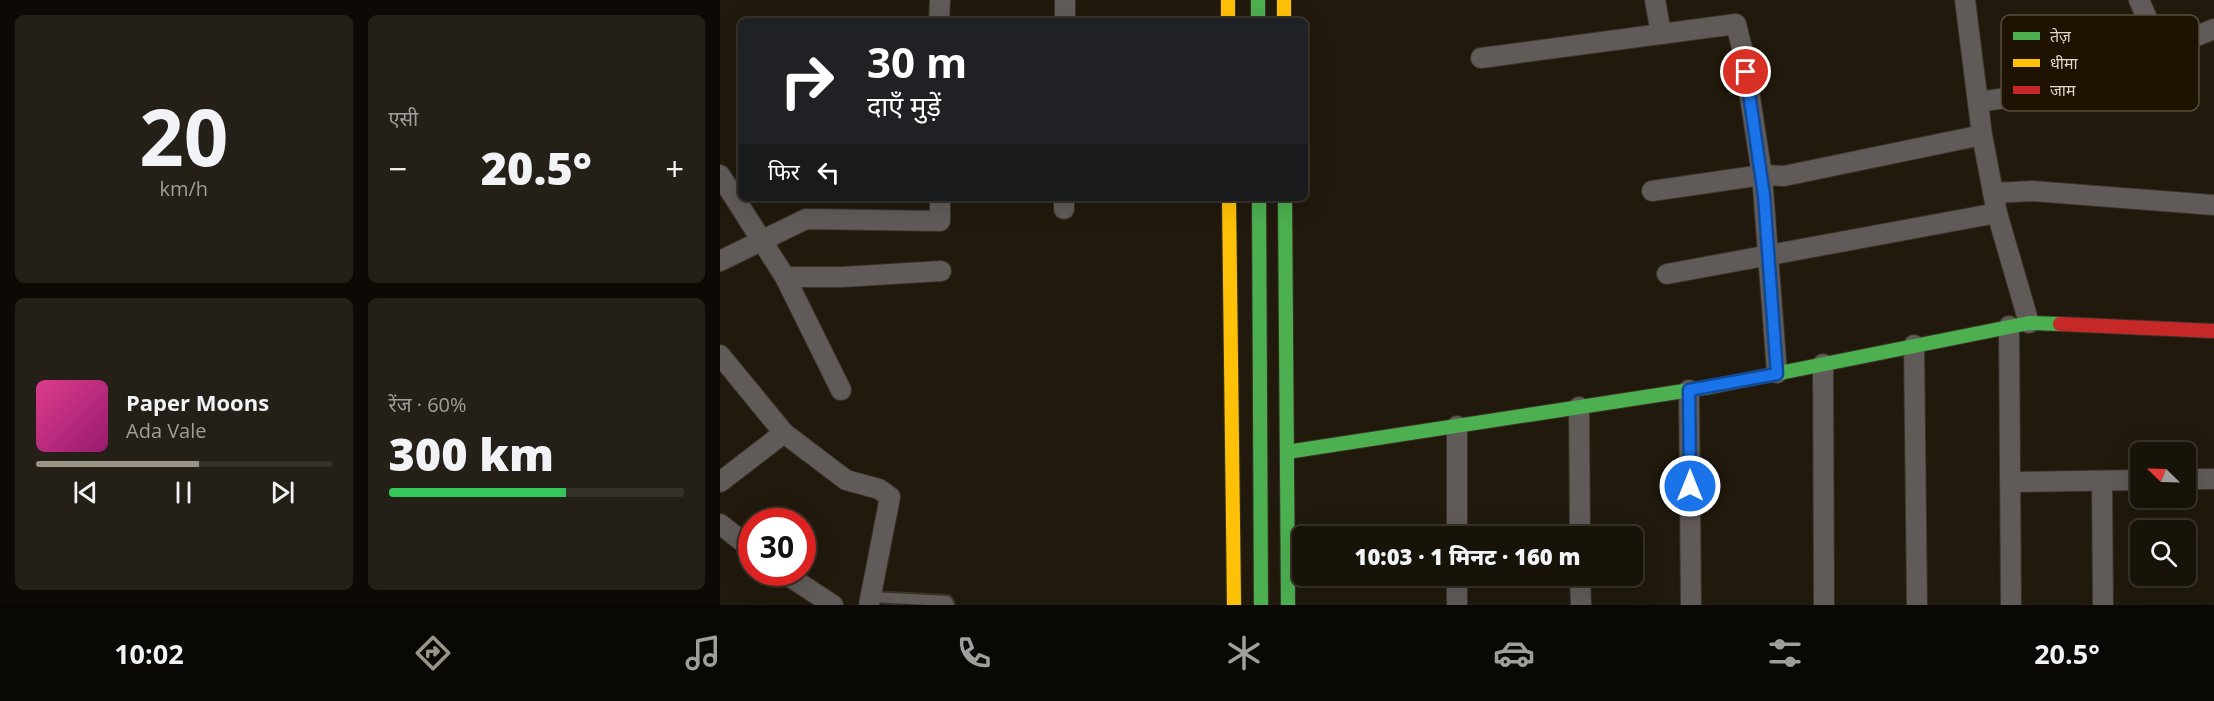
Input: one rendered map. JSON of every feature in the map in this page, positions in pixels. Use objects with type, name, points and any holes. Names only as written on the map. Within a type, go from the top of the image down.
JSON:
[{"type":"street","points":[[939,18],[940,0]]},
{"type":"street","points":[[1065,0],[1065,18]]},
{"type":"street","points":[[1228,0],[1228,18]]},
{"type":"street","points":[[1258,0],[1258,18]]},
{"type":"street","points":[[1284,0],[1284,18]]},
{"type":"street","points":[[1295,0],[1295,18]]},
{"type":"street","points":[[1655,0],[1661,33]]},
{"type":"street","points":[[1965,0],[1982,135],[2019,324],[2010,482],[2011,605]]},
{"type":"street","points":[[2139,0],[2146,15]]},
{"type":"street","points":[[1481,58],[1736,24],[1743,52],[1761,175],[1777,374]]},
{"type":"street","points":[[2199,35],[2214,29]]},
{"type":"street","points":[[1978,102],[2001,99]]},
{"type":"street","points":[[1652,191],[1761,175],[1784,176],[1982,135]]},
{"type":"street","points":[[720,175],[785,277],[841,390]]},
{"type":"street","points":[[1993,193],[2032,191],[2214,205]]},
{"type":"street","points":[[720,261],[806,219],[940,221],[940,201]]},
{"type":"street","points":[[1229,201],[1234,605]]},
{"type":"street","points":[[1259,201],[1261,605]]},
{"type":"street","points":[[1285,201],[1288,605]]},
{"type":"street","points":[[1297,201],[1302,455]]},
{"type":"street","points":[[1667,274],[1769,257],[1997,213]]},
{"type":"street","points":[[785,277],[842,277],[941,271]]},
{"type":"street","points":[[1287,452],[1302,455],[1457,426],[1689,390],[2019,324],[2214,331]]},
{"type":"street","points":[[1914,345],[1917,605]]},
{"type":"street","points":[[720,355],[784,433],[846,480],[879,489],[890,497],[870,601]]},
{"type":"street","points":[[1823,364],[1824,605]]},
{"type":"street","points":[[1689,390],[1691,605]]},
{"type":"street","points":[[1579,407],[1580,526]]},
{"type":"street","points":[[1233,426],[1260,426]]},
{"type":"street","points":[[1457,426],[1457,526]]},
{"type":"street","points":[[720,482],[784,433]]},
{"type":"street","points":[[2196,479],[2214,478]]},
{"type":"street","points":[[2010,482],[2130,480]]},
{"type":"street","points":[[2102,481],[2103,605]]},
{"type":"street","points":[[720,524],[738,538]]},
{"type":"street","points":[[804,586],[833,605]]},
{"type":"street","points":[[1302,586],[1302,605]]},
{"type":"street","points":[[1457,586],[1457,605]]},
{"type":"street","points":[[1581,586],[1581,605]]},
{"type":"lane","points":[[870,601],[947,601],[949,605]]},
{"type":"traffic: fast","points":[[1258,0],[1258,18]]},
{"type":"traffic: fast","points":[[1259,201],[1261,605]]},
{"type":"traffic: fast","points":[[1285,201],[1288,605]]},
{"type":"traffic: fast","points":[[1287,452],[1710,387],[2029,323],[2060,324]]},
{"type":"traffic: slow","points":[[1228,0],[1228,18]]},
{"type":"traffic: slow","points":[[1284,0],[1284,18]]},
{"type":"traffic: slow","points":[[1229,201],[1234,605]]},
{"type":"traffic: jam","points":[[2060,324],[2214,331]]},
{"type":"route","points":[[1690,486],[1689,390],[1777,374],[1764,196],[1746,72]]}]
